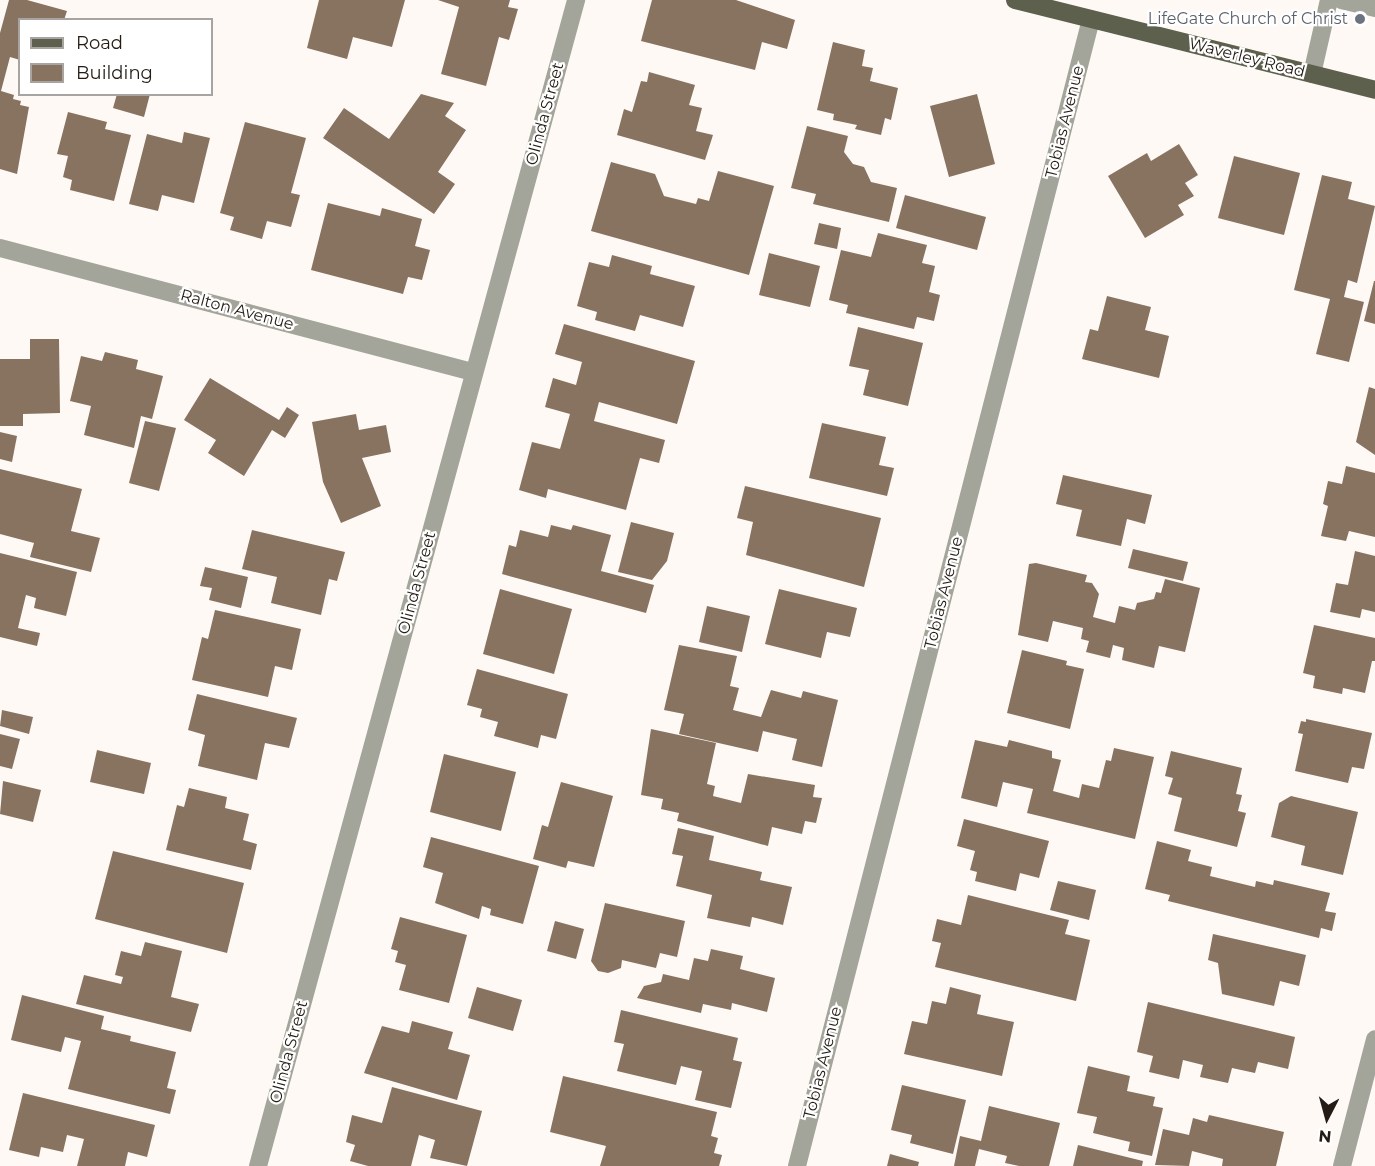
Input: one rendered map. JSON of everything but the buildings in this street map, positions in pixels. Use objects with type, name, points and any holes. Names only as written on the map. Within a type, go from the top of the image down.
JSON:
[{"type":"main road","name":"Waverley Road","points":[[1015,0],[1375,90]]},
{"type":"street","name":"Olinda Street","points":[[258,1166],[576,0]]},
{"type":"street","points":[[1312,74],[1329,0]]},
{"type":"street","points":[[1341,0],[1375,8]]},
{"type":"street","name":"Tobias Avenue","points":[[797,1166],[1091,19]]},
{"type":"street","name":"Ralton Avenue","points":[[0,248],[474,372]]},
{"type":"street","points":[[1342,1166],[1375,1039]]},
{"type":"place","name":"LifeGate Church of Christ","points":[[1360,19]]}]
